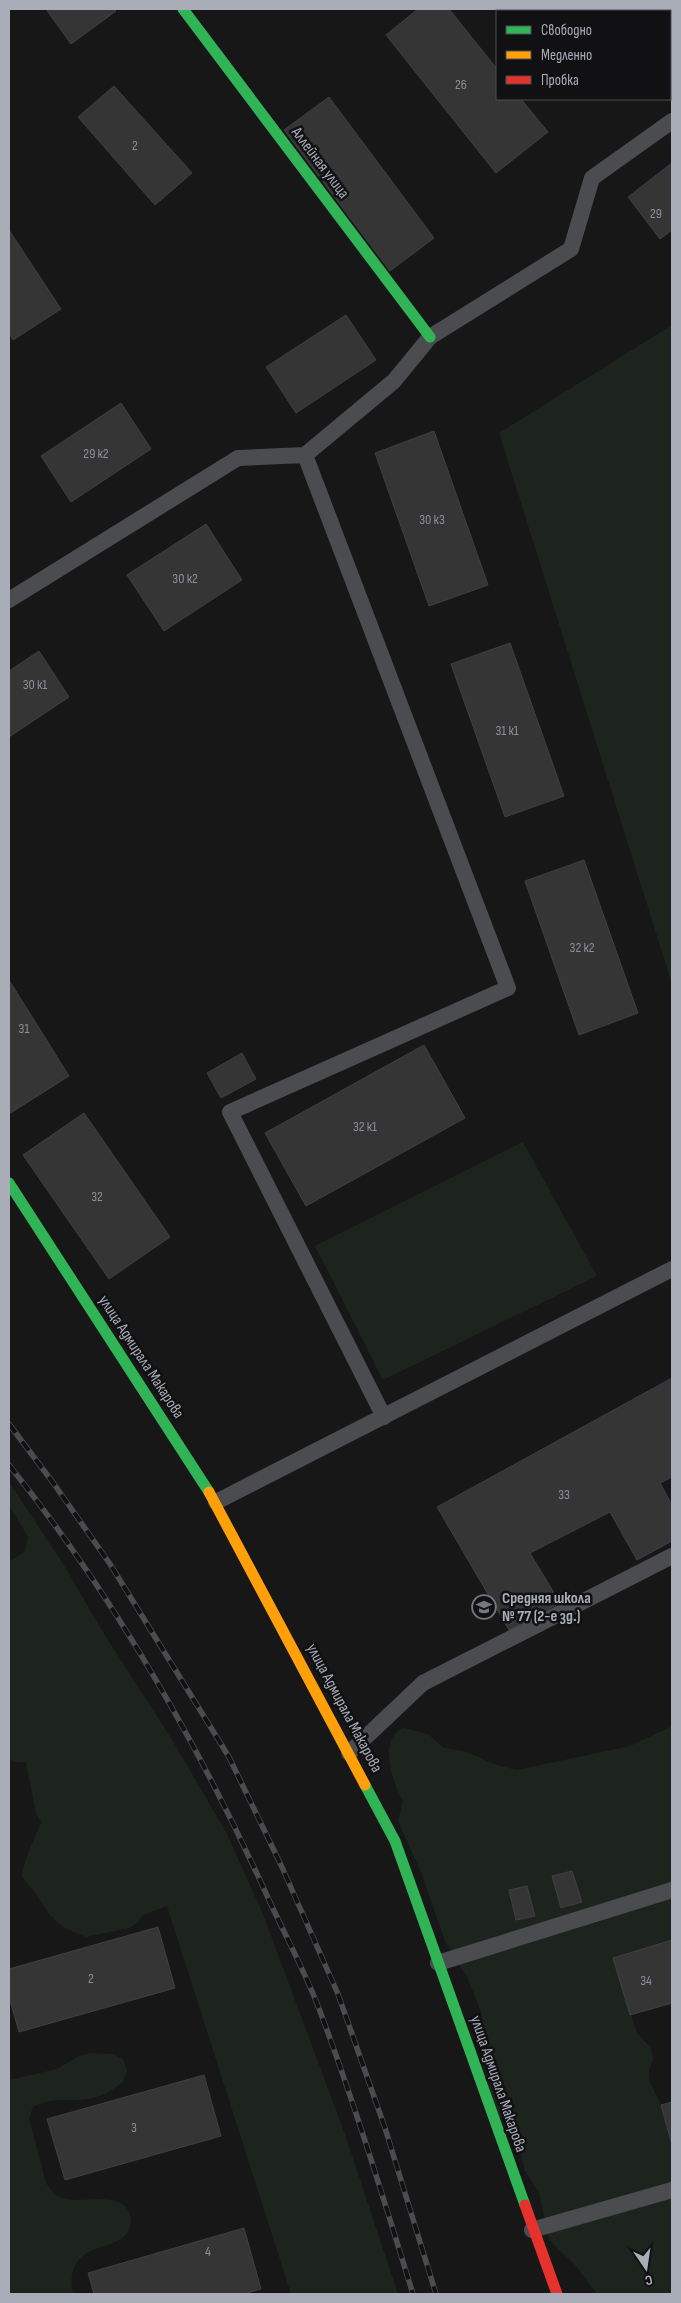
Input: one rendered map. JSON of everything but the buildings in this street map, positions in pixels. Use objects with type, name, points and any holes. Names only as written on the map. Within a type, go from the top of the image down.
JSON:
[{"type":"street","name":"Аллейная улица","points":[[183,9],[430,337]]},
{"type":"street","name":"улица Адмирала Макарова","points":[[9,1183],[216,1502],[395,1841],[532,2230],[557,2294]]},
{"type":"lane","points":[[9,600],[238,458],[305,455],[394,382],[430,337],[570,249],[592,178],[672,121]]},
{"type":"lane","points":[[305,455],[508,988],[230,1112],[384,1417]]},
{"type":"lane","points":[[216,1502],[672,1269]]},
{"type":"lane","points":[[349,1753],[423,1683],[672,1556]]},
{"type":"lane","points":[[438,1962],[672,1890]]},
{"type":"lane","points":[[532,2230],[672,2190]]},
{"type":"shaded area","points":[[672,325],[672,984],[499,433]]},
{"type":"shaded area","points":[[523,1142],[597,1276],[383,1380],[315,1246]]},
{"type":"shaded area","points":[[9,1482],[65,1567],[101,1629],[174,1743],[227,1834],[263,1914],[346,2137],[398,2294],[291,2294],[167,1906],[143,1915],[137,1923],[129,1928],[86,1937],[64,1928],[50,1915],[22,1877],[27,1856],[41,1822],[36,1813],[26,1762],[16,1762],[9,1759],[9,1561],[25,1551],[28,1537],[9,1505]]},
{"type":"shaded area","points":[[672,1726],[672,1940],[613,1958],[637,2033],[651,2048],[653,2059],[649,2070],[649,2080],[661,2105],[672,2145],[672,2294],[597,2294],[575,2265],[549,2240],[539,2192],[525,2171],[513,2123],[497,2116],[483,2060],[486,2036],[481,2012],[468,1979],[445,1941],[422,1875],[398,1821],[403,1800],[393,1777],[389,1750],[394,1735],[403,1728],[428,1734],[444,1748],[464,1751],[494,1764],[517,1770],[630,1746]]},
{"type":"shaded area","points":[[90,2053],[113,2054],[123,2059],[127,2070],[123,2082],[97,2097],[80,2100],[54,2100],[40,2104],[33,2107],[29,2118],[46,2183],[53,2192],[60,2197],[71,2200],[100,2199],[119,2202],[126,2207],[130,2215],[130,2227],[120,2240],[86,2253],[81,2258],[72,2274],[73,2294],[9,2294],[9,2080],[57,2069],[79,2056]]},
{"type":"railway","points":[[9,1424],[110,1564],[229,1757],[281,1865],[338,1994],[385,2128],[436,2294]]},
{"type":"railway","points":[[9,1465],[84,1567],[119,1620],[184,1730],[242,1843],[318,2006],[356,2113],[413,2294]]},
{"type":"traffic: fast","points":[[183,9],[430,337]]},
{"type":"traffic: fast","points":[[9,1183],[209,1492]]},
{"type":"traffic: fast","points":[[365,1785],[395,1841],[525,2205]]},
{"type":"traffic: slow","points":[[209,1492],[365,1785]]},
{"type":"traffic: jam","points":[[525,2205],[557,2294]]},
{"type":"place","name":"Средняя школа № 77 (2-е зд.)","points":[[484,1607]]}]
